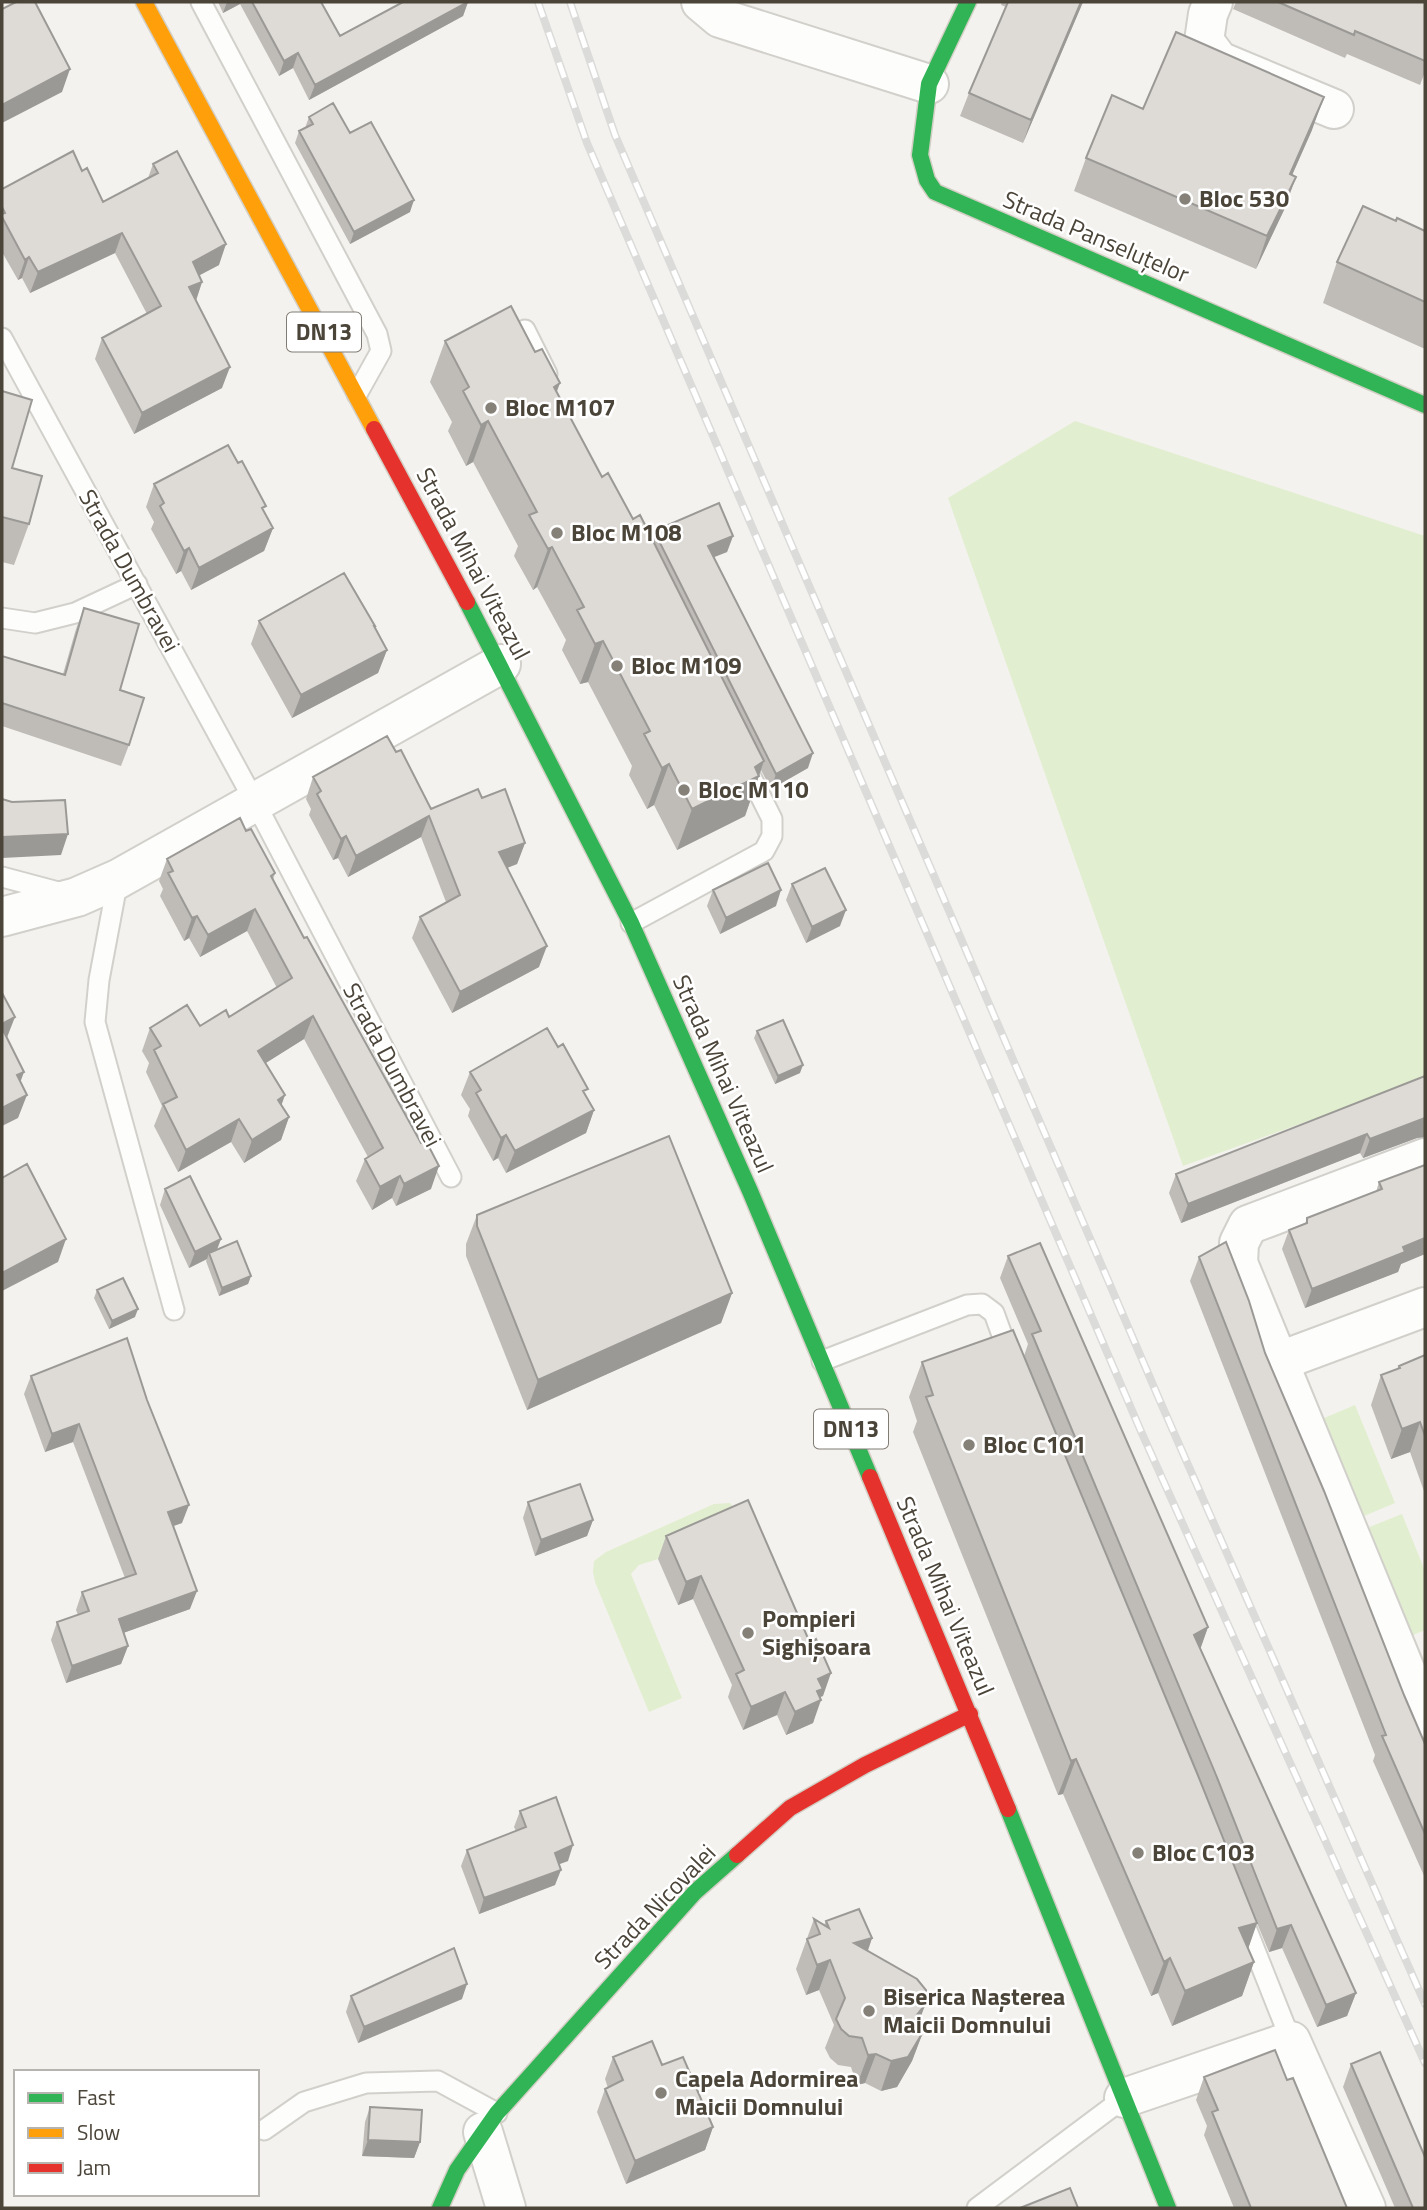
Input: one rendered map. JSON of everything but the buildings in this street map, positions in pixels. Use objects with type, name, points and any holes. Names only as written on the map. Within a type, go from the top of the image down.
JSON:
[{"type":"main road","name":"Strada Mihai Viteazul","points":[[144,2],[501,664],[631,923],[750,1191],[970,1714],[1168,2208]]},
{"type":"main road","name":"Strada Panseluțelor","points":[[968,2],[929,85],[920,155],[927,180],[935,192],[1425,405]]},
{"type":"main road","name":"Strada Nicovalei","points":[[440,2208],[457,2170],[490,2123],[695,1892],[790,1808],[865,1765],[970,1714]]},
{"type":"street","points":[[701,2],[720,18],[929,85]]},
{"type":"street","points":[[1213,2],[1208,14],[1204,41],[1219,61],[1334,109]]},
{"type":"street","points":[[2,917],[77,897],[118,879],[256,804],[501,664]]},
{"type":"street","points":[[1425,1158],[1248,1225],[1239,1243],[1238,1264],[1425,1718]]},
{"type":"street","points":[[1280,1361],[1425,1307]]},
{"type":"street","points":[[1124,2098],[1291,2041],[1366,2208]]},
{"type":"street","points":[[490,2123],[506,2208]]},
{"type":"lane","points":[[201,2],[377,334],[381,351],[357,394]]},
{"type":"lane","points":[[524,330],[555,391]]},
{"type":"lane","name":"Strada Dumbravei","points":[[2,338],[256,804],[451,1177]]},
{"type":"lane","points":[[2,618],[35,623],[75,613],[137,584]]},
{"type":"lane","points":[[631,923],[764,851],[772,836],[772,819],[735,746]]},
{"type":"lane","points":[[2,877],[77,897]]},
{"type":"lane","points":[[118,879],[99,980],[95,1022],[174,1310]]},
{"type":"lane","points":[[822,1361],[967,1305],[982,1304],[994,1312],[1017,1374]]},
{"type":"lane","points":[[1236,1903],[1291,2041]]},
{"type":"lane","points":[[264,2130],[304,2102],[366,2083],[438,2081],[490,2123]]},
{"type":"lane","points":[[977,2208],[1124,2098]]},
{"type":"green space","points":[[1075,421],[1425,536],[1425,1079],[1183,1166],[948,498]]},
{"type":"green space","points":[[1355,1405],[1395,1503],[1357,1519],[1317,1421]]},
{"type":"green space","points":[[730,1503],[736,1511],[658,1559],[639,1565],[631,1574],[682,1698],[649,1712],[595,1582],[594,1561],[606,1552],[714,1504]]},
{"type":"green space","points":[[1402,1514],[1425,1571],[1425,1630],[1406,1638],[1362,1530]]},
{"type":"railway","points":[[538,2],[587,143],[1140,1429],[1425,2063]]},
{"type":"railway","points":[[570,2],[615,135],[1160,1401],[1425,2004]]},
{"type":"traffic: fast","points":[[968,2],[929,84],[920,155],[927,180],[935,192],[1425,405]]},
{"type":"traffic: fast","points":[[467,602],[631,923],[750,1191],[870,1477]]},
{"type":"traffic: fast","points":[[1008,1809],[1168,2208]]},
{"type":"traffic: fast","points":[[440,2208],[457,2170],[497,2113],[695,1892],[737,1855]]},
{"type":"traffic: slow","points":[[144,2],[374,429]]},
{"type":"traffic: jam","points":[[374,429],[467,602]]},
{"type":"traffic: jam","points":[[870,1477],[1008,1809]]},
{"type":"traffic: jam","points":[[737,1855],[790,1808],[865,1765],[970,1714]]},
{"type":"place","name":"Bloc 530","points":[[1185,199]]},
{"type":"place","name":"Bloc M107","points":[[491,408]]},
{"type":"place","name":"Bloc M108","points":[[557,533]]},
{"type":"place","name":"Bloc M109","points":[[617,666]]},
{"type":"place","name":"Bloc M110","points":[[684,790]]},
{"type":"place","name":"Bloc C101","points":[[969,1445]]},
{"type":"place","name":"Pompieri Sighișoara","points":[[748,1633]]},
{"type":"place","name":"Bloc C103","points":[[1138,1853]]},
{"type":"place","name":"Biserica Nașterea Maicii Domnului","points":[[869,2011]]},
{"type":"place","name":"Capela Adormirea Maicii Domnului","points":[[661,2093]]}]
